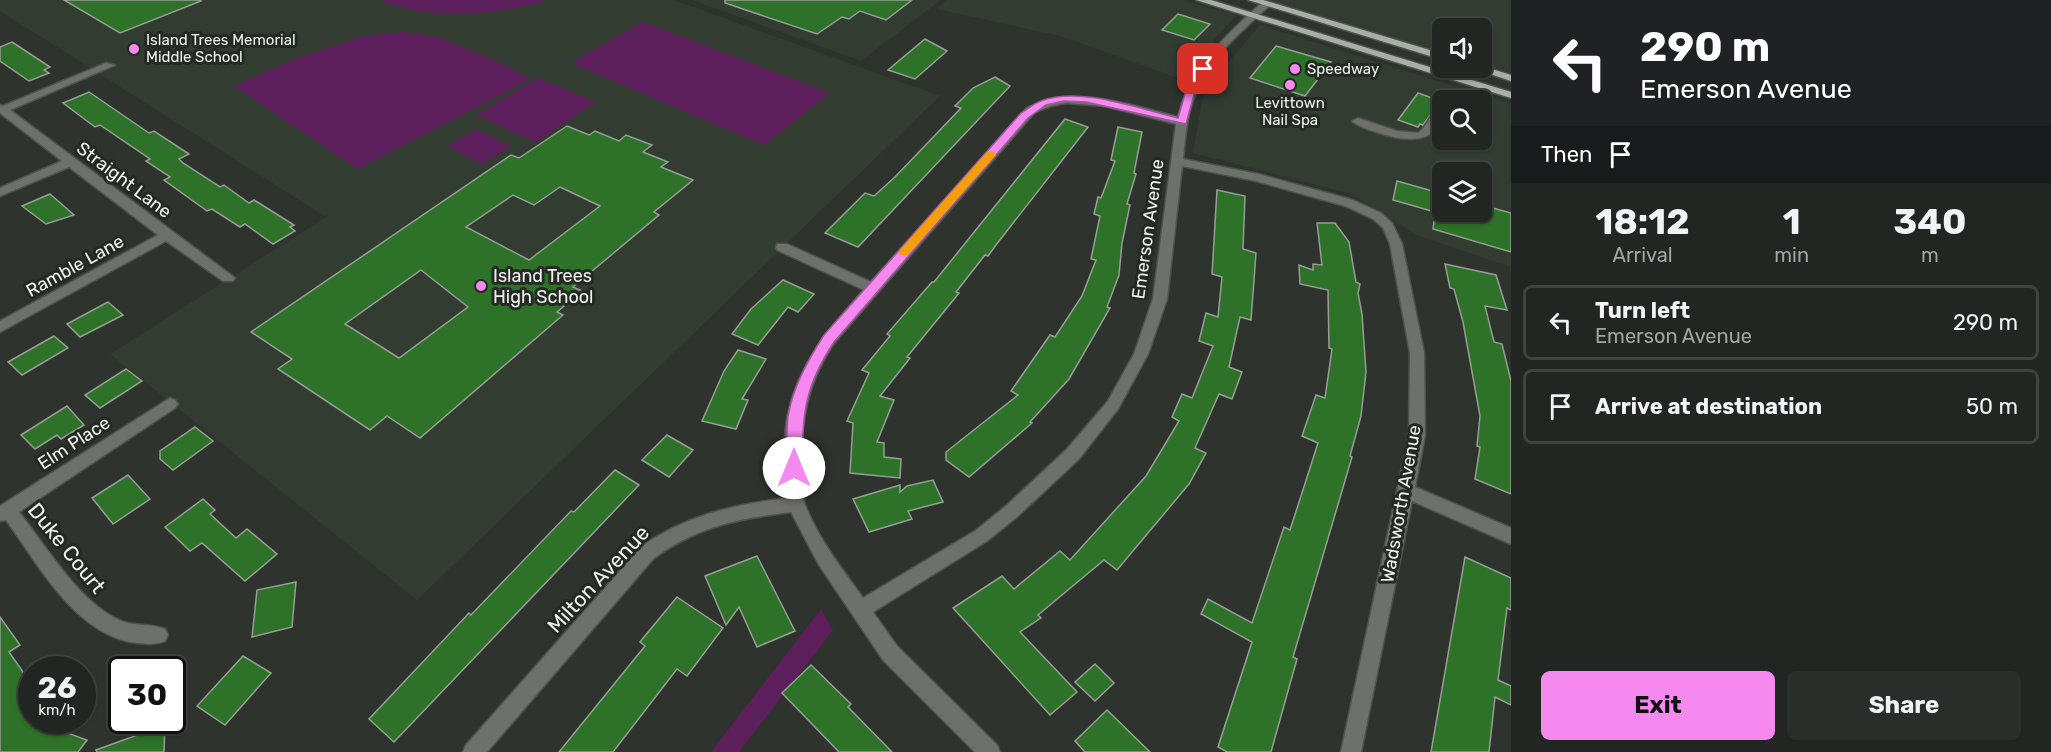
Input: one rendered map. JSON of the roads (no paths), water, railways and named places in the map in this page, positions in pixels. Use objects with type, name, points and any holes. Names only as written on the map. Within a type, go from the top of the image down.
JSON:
[{"type":"main road","points":[[1201,0],[1511,95]]},
{"type":"main road","points":[[1260,2],[1432,54]]},
{"type":"main road","points":[[1492,72],[1511,78]]},
{"type":"street","name":"Emerson Avenue","points":[[860,610],[981,536],[1012,511],[1073,454],[1113,405],[1141,354],[1160,299],[1182,122],[1192,87],[1203,69],[1226,41],[1253,16],[1260,2]]},
{"type":"street","points":[[1,109],[110,65]]},
{"type":"street","points":[[990,752],[890,653],[825,559],[796,504],[793,451],[795,416],[804,384],[816,358],[829,339],[872,288],[1025,116],[1043,103],[1064,98],[1086,99],[1182,122]]},
{"type":"street","name":"Straight Lane","points":[[1,109],[167,236],[228,278]]},
{"type":"street","points":[[1358,121],[1407,137],[1417,138],[1426,134],[1432,125]]},
{"type":"street","name":"Wadsworth Avenue","points":[[1177,161],[1267,180],[1349,203],[1377,216],[1388,226],[1396,244],[1417,353],[1417,435],[1351,752]]},
{"type":"street","points":[[0,192],[70,162]]},
{"type":"street","name":"Ramble Lane","points":[[0,327],[167,236]]},
{"type":"street","points":[[782,247],[872,288]]},
{"type":"street","name":"Elm Place","points":[[4,512],[170,404]]},
{"type":"street","points":[[1407,491],[1511,536]]},
{"type":"street","name":"Milton Avenue","points":[[472,752],[648,552],[671,534],[715,516],[796,504]]},
{"type":"street","name":"Duke Court","points":[[4,512],[85,608],[116,629],[129,633],[158,635]]},
{"type":"place","name":"Island Trees Memorial Middle School","points":[[134,49]]},
{"type":"place","name":"Speedway","points":[[1295,69]]},
{"type":"place","name":"Levittown Nail Spa","points":[[1290,85]]},
{"type":"place","name":"Island Trees High School","points":[[481,286]]}]
